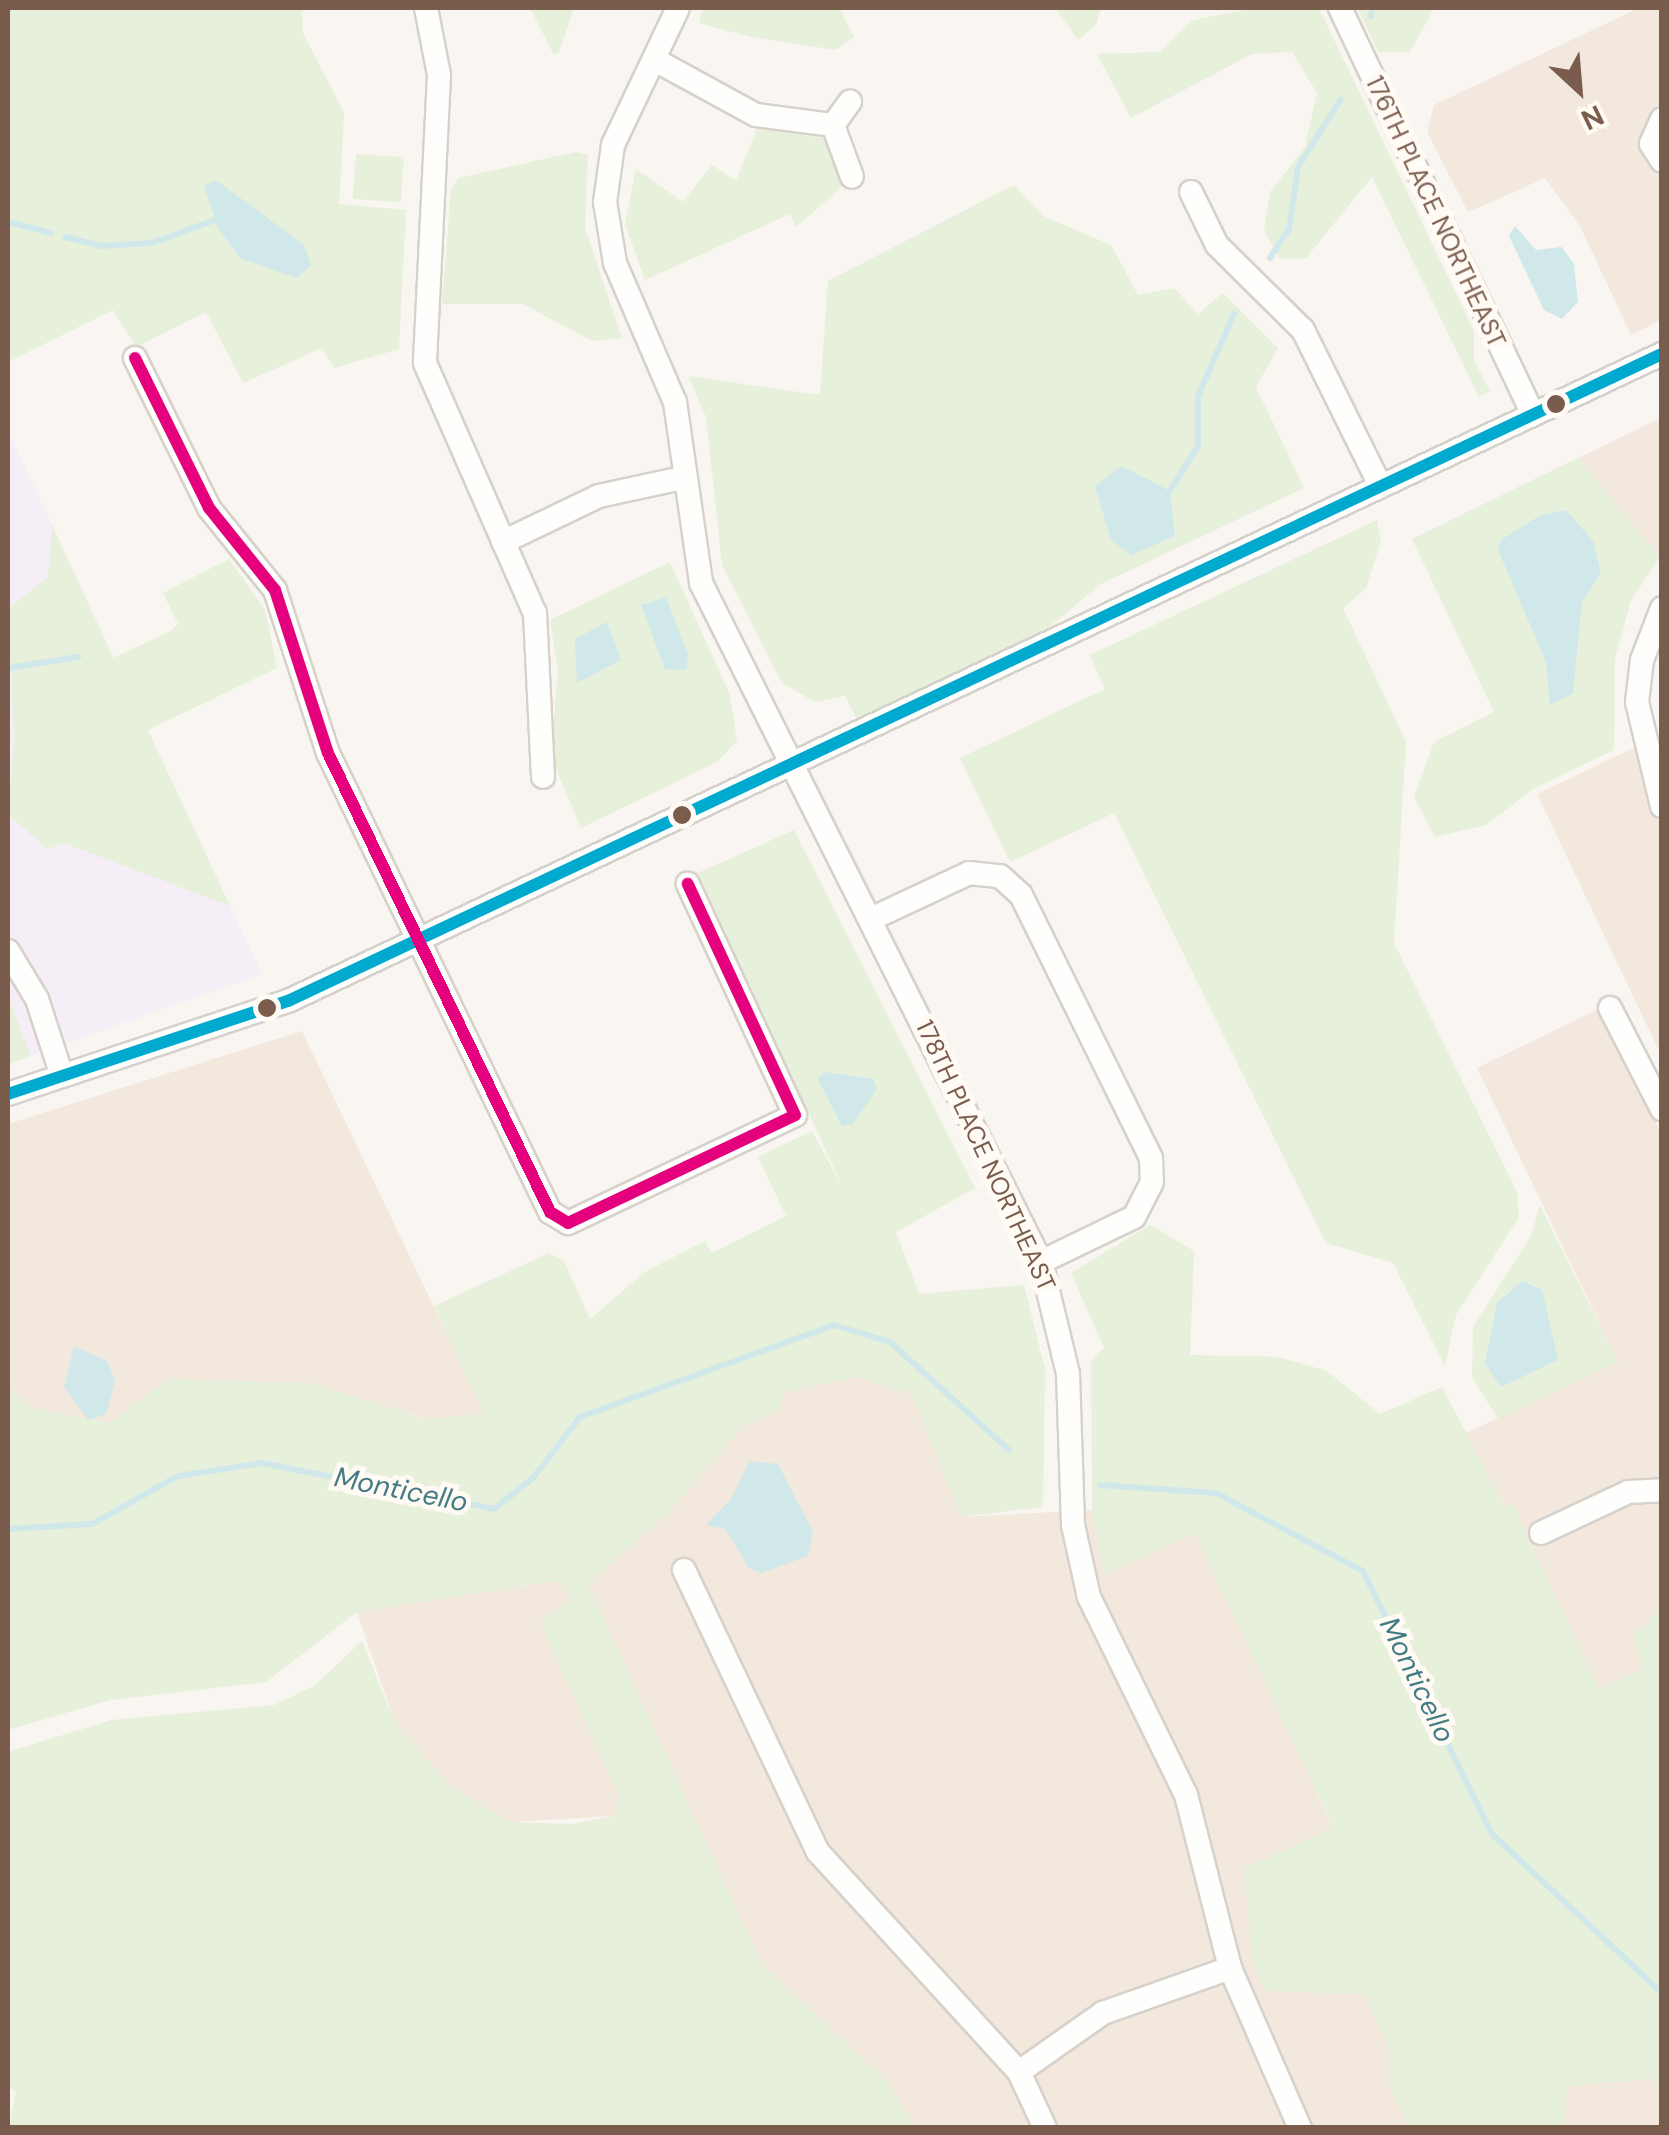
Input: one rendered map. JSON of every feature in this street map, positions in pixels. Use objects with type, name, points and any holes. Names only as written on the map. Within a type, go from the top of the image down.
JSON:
[{"type":"street","points":[[426,8],[439,75],[426,363],[541,635],[536,738],[544,776]]},
{"type":"street","name":"178TH PLACE NORTHEAST","points":[[678,8],[613,145],[606,219],[615,263],[675,402],[682,478],[701,584],[1041,1262],[1068,1374],[1074,1525],[1089,1597],[1186,1796],[1230,1968],[1300,2128]]},
{"type":"street","name":"176TH PLACE NORTHEAST","points":[[1340,8],[1532,415]]},
{"type":"street","points":[[655,60],[756,115],[833,125]]},
{"type":"street","points":[[833,125],[850,102]]},
{"type":"street","points":[[1662,119],[1651,144],[1662,161]]},
{"type":"street","points":[[833,125],[852,177]]},
{"type":"street","points":[[1191,192],[1217,245],[1303,330],[1380,485]]},
{"type":"street","points":[[8,1094],[275,1006],[793,768],[1380,485],[1662,354]]},
{"type":"street","points":[[135,358],[209,508],[275,590],[301,654],[319,733],[550,1212],[568,1222],[794,1115],[688,884]]},
{"type":"street","points":[[502,542],[600,496],[682,478]]},
{"type":"street","points":[[1662,608],[1642,660],[1637,702],[1662,806]]},
{"type":"street","points":[[871,919],[970,873],[1000,876],[1021,895],[1151,1158],[1152,1182],[1134,1217],[1041,1262]]},
{"type":"street","points":[[8,951],[37,999],[62,1076]]},
{"type":"street","points":[[1610,1008],[1662,1109]]},
{"type":"street","points":[[1540,1533],[1628,1492],[1662,1490]]},
{"type":"street","points":[[684,1570],[818,1852],[1020,2072],[1045,2128]]},
{"type":"street","points":[[1020,2072],[1103,2013],[1230,1968]]},
{"type":"shaded area","points":[[1639,8],[1661,8],[1661,320],[1631,335],[1580,226],[1545,178],[1468,212],[1427,132],[1434,105]]},
{"type":"shaded area","points":[[1661,418],[1661,558],[1578,458]]},
{"type":"shaded area","points":[[8,431],[262,974],[8,1064]]},
{"type":"shaded area","points":[[1661,735],[1661,1055],[1537,794]]},
{"type":"shaded area","points":[[1603,1007],[1661,1133],[1662,1607],[1634,1637],[1642,1669],[1599,1690],[1513,1505],[1506,1508],[1466,1433],[1618,1362],[1477,1068]]},
{"type":"shaded area","points":[[302,1031],[485,1414],[426,1419],[312,1383],[167,1379],[111,1423],[31,1408],[8,1384],[8,1124]]},
{"type":"shaded area","points":[[855,1377],[912,1393],[961,1517],[1092,1510],[1105,1574],[1195,1532],[1333,1828],[1265,1991],[1365,1994],[1390,2051],[1390,2089],[1409,2127],[916,2127],[888,2083],[761,1963],[587,1584],[667,1514],[745,1424],[777,1413],[784,1392]]},
{"type":"shaded area","points":[[562,1580],[571,1599],[540,1622],[619,1796],[614,1816],[512,1822],[454,1790],[395,1723],[357,1612]]},
{"type":"shaded area","points":[[1651,2079],[1661,2085],[1661,2127],[1564,2128],[1567,2086]]},
{"type":"green space","points":[[8,8],[302,8],[303,33],[344,113],[339,204],[406,210],[399,349],[334,368],[322,348],[243,383],[206,312],[136,347],[113,310],[8,362]]},
{"type":"green space","points":[[530,8],[574,8],[559,52],[554,55]]},
{"type":"green space","points":[[703,8],[839,8],[854,37],[836,50],[751,37],[699,23]]},
{"type":"green space","points":[[1055,8],[1101,8],[1096,25],[1078,40]]},
{"type":"green space","points":[[1255,8],[1319,8],[1474,331],[1474,361],[1490,391],[1479,397],[1372,177],[1306,258],[1280,259],[1264,231],[1270,192],[1305,147],[1317,93],[1292,52],[1252,54],[1131,118],[1097,54],[1160,52],[1193,20]]},
{"type":"green space","points":[[1358,8],[1434,8],[1410,52],[1378,52]]},
{"type":"green space","points":[[758,126],[826,139],[843,172],[840,189],[796,227],[790,214],[645,280],[625,224],[636,169],[683,202],[712,165],[736,181]]},
{"type":"green space","points":[[576,152],[588,155],[585,228],[622,338],[592,341],[523,304],[442,304],[451,188],[459,178]]},
{"type":"green space","points":[[356,154],[404,157],[401,202],[353,199]]},
{"type":"green space","points":[[1014,185],[1045,217],[1111,245],[1138,295],[1174,288],[1198,314],[1223,293],[1278,348],[1256,387],[1304,488],[1101,584],[1041,634],[856,718],[845,696],[815,702],[782,683],[722,565],[706,417],[688,376],[820,395],[828,281]]},
{"type":"green space","points":[[1578,458],[1660,557],[1631,600],[1615,659],[1614,750],[1535,788],[1486,825],[1435,837],[1414,797],[1434,742],[1494,712],[1412,539]]},
{"type":"green space","points":[[1377,520],[1381,541],[1366,588],[1343,608],[1406,742],[1394,943],[1517,1192],[1519,1217],[1456,1315],[1445,1366],[1393,1263],[1326,1243],[1114,813],[1010,862],[960,758],[1105,689],[1090,655]]},
{"type":"green space","points":[[52,525],[113,658],[178,624],[163,593],[229,559],[265,610],[277,668],[148,730],[230,906],[64,843],[47,849],[8,814],[14,740],[8,609],[48,577]]},
{"type":"green space","points":[[670,562],[730,695],[737,741],[717,762],[581,828],[551,756],[558,669],[550,620]]},
{"type":"green space","points":[[794,830],[975,1188],[896,1232],[919,1294],[1024,1285],[1045,1369],[1043,1507],[961,1517],[912,1394],[855,1377],[784,1392],[777,1413],[745,1424],[667,1514],[588,1584],[761,1963],[888,2083],[916,2127],[8,2127],[16,2092],[8,2087],[8,1752],[111,1720],[274,1705],[314,1686],[362,1641],[395,1723],[454,1790],[512,1822],[571,1824],[614,1816],[619,1796],[540,1622],[571,1599],[561,1580],[357,1612],[266,1682],[110,1700],[8,1730],[8,1385],[31,1408],[110,1423],[167,1379],[312,1383],[425,1419],[484,1414],[434,1306],[549,1253],[564,1261],[590,1319],[645,1272],[705,1241],[712,1253],[786,1216],[758,1157],[812,1131],[843,1188],[698,873]]},
{"type":"green space","points":[[8,996],[31,1056],[8,1064]]},
{"type":"green space","points":[[1540,1205],[1618,1362],[1498,1419],[1472,1377],[1473,1327],[1531,1236]],"holes":[[[1522,1281],[1542,1288],[1485,1363],[1497,1303]]]},
{"type":"green space","points":[[1150,1225],[1194,1251],[1190,1355],[1278,1357],[1327,1371],[1380,1414],[1442,1387],[1505,1507],[1513,1505],[1599,1689],[1642,1669],[1633,1637],[1661,1607],[1661,2085],[1651,2079],[1567,2086],[1564,2127],[1409,2127],[1390,2089],[1390,2051],[1365,1994],[1265,1991],[1252,1960],[1244,1869],[1333,1827],[1195,1533],[1104,1575],[1092,1510],[1091,1360],[1104,1348],[1071,1273]]},
{"type":"water","points":[[216,180],[304,245],[311,265],[297,278],[240,258],[219,230],[204,186]]},
{"type":"water","points":[[1515,226],[1536,250],[1562,247],[1574,264],[1578,302],[1562,319],[1544,310],[1509,236]]},
{"type":"water","points":[[1122,466],[1170,491],[1175,536],[1131,555],[1111,540],[1095,486]]},
{"type":"water","points":[[1566,510],[1593,541],[1601,573],[1582,602],[1573,693],[1550,705],[1546,662],[1498,550],[1501,540],[1539,516]]},
{"type":"water","points":[[666,597],[688,655],[686,670],[665,669],[641,605]]},
{"type":"water","points":[[607,622],[621,660],[577,683],[575,639]]},
{"type":"water","points":[[824,1072],[873,1079],[877,1089],[853,1124],[842,1126],[818,1079]]},
{"type":"water","points":[[1522,1281],[1542,1289],[1558,1360],[1501,1387],[1485,1363],[1497,1303]]},
{"type":"water","points":[[74,1346],[107,1361],[115,1380],[106,1414],[88,1420],[64,1387]]},
{"type":"water","points":[[750,1461],[778,1464],[813,1532],[808,1556],[761,1573],[749,1568],[725,1529],[706,1525],[731,1499]]},
{"type":"waterway","points":[[1371,16],[1372,8]]},
{"type":"waterway","points":[[1270,258],[1289,229],[1298,167],[1341,99]]},
{"type":"waterway","points":[[65,237],[101,246],[152,243],[215,220]]},
{"type":"waterway","points":[[8,222],[51,233]]},
{"type":"waterway","points":[[1170,491],[1198,446],[1198,396],[1234,314]]},
{"type":"waterway","points":[[8,668],[78,657]]},
{"type":"waterway","name":"Monticello","points":[[8,1529],[92,1524],[178,1476],[262,1463],[494,1509],[533,1478],[580,1417],[834,1325],[890,1342],[1009,1450]]},
{"type":"waterway","name":"Monticello","points":[[1100,1485],[1216,1493],[1363,1571],[1492,1834],[1662,1993]]},
{"type":"transit line","points":[[8,1094],[288,1001],[1662,354]]},
{"type":"transit line","points":[[135,358],[209,508],[275,590],[328,753],[550,1212],[568,1223],[795,1115],[688,884]]}]
